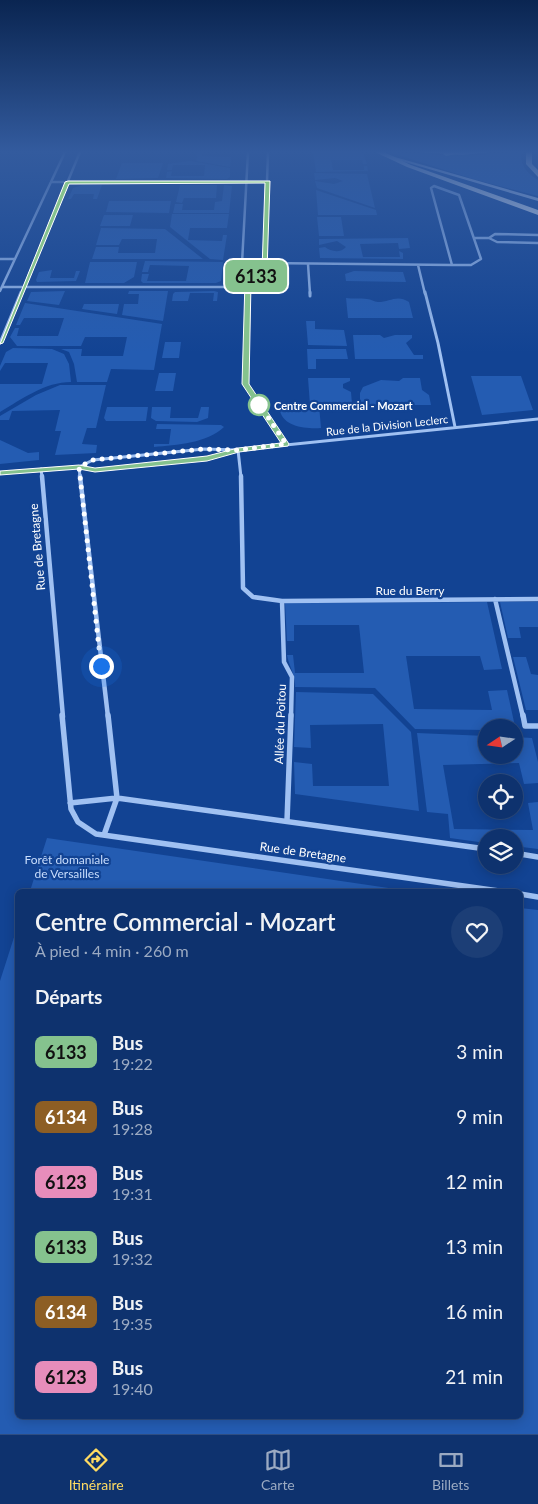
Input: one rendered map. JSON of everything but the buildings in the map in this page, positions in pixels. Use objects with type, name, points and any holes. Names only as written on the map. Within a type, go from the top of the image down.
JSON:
[{"type":"street","points":[[1,289],[34,219]]},
{"type":"street","points":[[0,343],[52,219]]},
{"type":"street","points":[[244,219],[242,263],[238,271],[239,276],[248,281]]},
{"type":"street","points":[[248,281],[264,271],[266,264],[267,219]]},
{"type":"street","points":[[439,219],[452,265]]},
{"type":"street","points":[[266,264],[472,264],[481,260],[468,219]]},
{"type":"street","points":[[489,238],[494,234],[538,235]]},
{"type":"street","points":[[474,238],[489,238],[497,242],[538,243]]},
{"type":"street","points":[[0,259],[15,259]]},
{"type":"street","points":[[242,263],[247,272],[258,275]]},
{"type":"street","points":[[308,264],[310,296]]},
{"type":"street","points":[[418,264],[438,343],[455,427]]},
{"type":"street","points":[[248,281],[245,384],[286,444]]},
{"type":"street","points":[[1,289],[23,287],[248,287]]},
{"type":"street","name":"Rue de la Division Leclerc","points":[[0,473],[79,467],[95,470],[207,458],[238,450],[286,444],[538,419]]},
{"type":"street","name":"Rue de la Division Leclerc","points":[[79,467],[93,460],[204,449],[238,450]]},
{"type":"street","points":[[238,450],[241,464],[243,588],[253,597],[282,601]]},
{"type":"street","points":[[79,467],[117,798],[104,835]]},
{"type":"street","name":"Rue de Bretagne","points":[[41,469],[70,803],[72,815],[83,827],[96,834],[485,889]]},
{"type":"street","points":[[495,599],[526,726],[538,726]]},
{"type":"street","name":"Rue du Berry","points":[[282,601],[538,599]]},
{"type":"street","name":"Allée du Poitou","points":[[282,601],[284,662],[292,677],[287,821]]},
{"type":"street","points":[[70,803],[117,798],[478,848]]},
{"type":"street","points":[[523,854],[538,856]]},
{"type":"street","points":[[523,894],[538,897]]},
{"type":"green space","points":[[103,219],[132,219],[130,226],[100,226]]},
{"type":"green space","points":[[171,219],[228,219],[227,228],[190,228],[188,240],[222,241],[223,235],[227,235],[223,260],[210,259],[170,227]]},
{"type":"green space","points":[[317,219],[341,219],[344,236],[319,236]]},
{"type":"green space","points":[[101,228],[165,229],[203,259],[92,259],[96,247],[119,247],[118,253],[155,253],[157,239],[122,239],[119,245],[96,245]]},
{"type":"green space","points":[[408,238],[410,248],[399,249],[398,243],[360,244],[363,257],[400,257],[399,251],[403,253],[403,259],[320,258],[319,248],[325,247],[336,251],[346,247],[337,241],[319,245],[319,239]]},
{"type":"green space","points":[[145,261],[223,262],[221,281],[216,283],[143,283],[141,281],[142,274],[149,274],[147,281],[186,281],[189,266],[150,265],[148,272],[142,272]]},
{"type":"green space","points":[[90,262],[137,262],[134,277],[124,283],[85,283]]},
{"type":"green space","points":[[52,270],[50,278],[74,278],[76,271],[80,271],[76,281],[37,282],[39,272]]},
{"type":"green space","points":[[354,271],[403,272],[406,282],[346,281],[345,274]]},
{"type":"green space","points":[[65,291],[59,305],[27,301],[31,292]]},
{"type":"green space","points":[[129,291],[168,291],[163,321],[122,315],[124,304],[138,304],[139,294],[128,294]]},
{"type":"green space","points":[[175,292],[218,292],[217,301],[213,301],[214,293],[190,293],[188,301],[172,301]]},
{"type":"green space","points":[[346,298],[368,299],[378,302],[397,298],[405,300],[409,302],[413,318],[348,318]]},
{"type":"green space","points":[[25,303],[162,324],[154,370],[111,369],[107,382],[77,382],[74,364],[69,352],[61,349],[82,349],[81,356],[123,356],[127,337],[85,337],[81,346],[17,346],[10,337],[15,328],[19,328],[17,336],[58,336],[64,318],[24,318],[20,325],[16,325]]},
{"type":"green space","points":[[84,304],[119,304],[117,314],[82,309]]},
{"type":"green space","points":[[306,321],[315,321],[315,329],[344,330],[347,346],[308,345]]},
{"type":"green space","points":[[353,335],[380,335],[384,338],[395,335],[412,335],[412,338],[406,343],[414,355],[423,355],[423,359],[355,359]]},
{"type":"green space","points":[[165,342],[181,342],[179,358],[162,358]]},
{"type":"green space","points":[[13,348],[52,349],[64,354],[69,364],[71,382],[43,388],[0,412],[0,384],[42,384],[48,363],[5,363],[0,371],[0,366],[6,352]]},
{"type":"green space","points":[[307,349],[346,349],[348,359],[316,359],[316,369],[308,369]]},
{"type":"green space","points":[[159,373],[176,373],[173,391],[155,391]]},
{"type":"green space","points":[[471,376],[521,376],[533,410],[482,415]]},
{"type":"green space","points":[[308,378],[350,378],[350,381],[343,384],[343,388],[351,392],[352,404],[319,405],[321,428],[309,428],[291,424],[286,421],[280,411],[287,410],[287,404],[310,405]]},
{"type":"green space","points":[[403,378],[420,378],[422,390],[429,395],[431,405],[360,405],[360,393],[363,387],[381,380],[399,381]]},
{"type":"green space","points":[[60,385],[106,385],[96,428],[87,428],[82,444],[97,445],[96,453],[55,455],[61,431],[55,431],[60,410],[12,411],[9,420],[0,420],[0,416],[36,395]]},
{"type":"green space","points":[[107,407],[148,407],[146,421],[106,421],[104,418]]},
{"type":"green space","points":[[152,407],[171,407],[170,418],[198,418],[201,407],[209,407],[208,418],[197,422],[156,421],[151,418]]},
{"type":"green space","points":[[157,424],[221,425],[224,427],[201,440],[154,447],[154,444],[169,444],[171,429],[156,429]]},
{"type":"green space","points":[[0,440],[28,453],[39,452],[39,460],[0,464]]},
{"type":"green space","points":[[487,602],[502,669],[484,670],[480,656],[406,656],[414,709],[492,710],[488,691],[507,690],[513,719],[478,719],[478,730],[415,729],[375,688],[295,687],[287,655],[293,655],[295,673],[364,673],[359,625],[294,625],[294,641],[287,641],[285,603]]},
{"type":"green space","points":[[500,602],[538,602],[538,627],[519,627],[521,638],[508,638]]},
{"type":"green space","points":[[513,657],[526,657],[531,674],[538,675],[538,710],[526,710]]},
{"type":"green space","points":[[296,692],[373,694],[411,732],[419,811],[295,794],[294,762],[312,764],[313,786],[389,786],[383,724],[310,725],[311,748],[294,747]]},
{"type":"green space","points":[[417,733],[478,736],[478,764],[481,764],[443,765],[454,829],[478,829],[478,842],[450,838],[448,814],[427,812]]},
{"type":"green space","points":[[523,738],[532,738],[538,762],[538,783],[524,784],[519,764],[523,764]]},
{"type":"green space","points":[[538,802],[538,849],[523,847],[523,830],[533,830],[528,803]]},
{"type":"green space","name":"Forêt domaniale de Versailles","points":[[47,838],[395,889],[31,889]]},
{"type":"green space","points":[[523,908],[538,910],[538,1434],[0,1434],[0,981],[15,934],[15,1419],[523,1419]]},
{"type":"bus line","name":"6133","points":[[0,343],[52,219]]},
{"type":"bus line","name":"6133","points":[[0,473],[79,467],[95,470],[207,458],[238,450],[286,444],[245,384],[248,281],[264,271],[266,264],[267,219]]},
{"type":"place","name":"Centre Commercial - Mozart","points":[[259,405]]},
{"type":"route","points":[[101,666],[79,467],[93,460],[204,449],[238,450],[286,444],[255,398],[259,405]]}]
